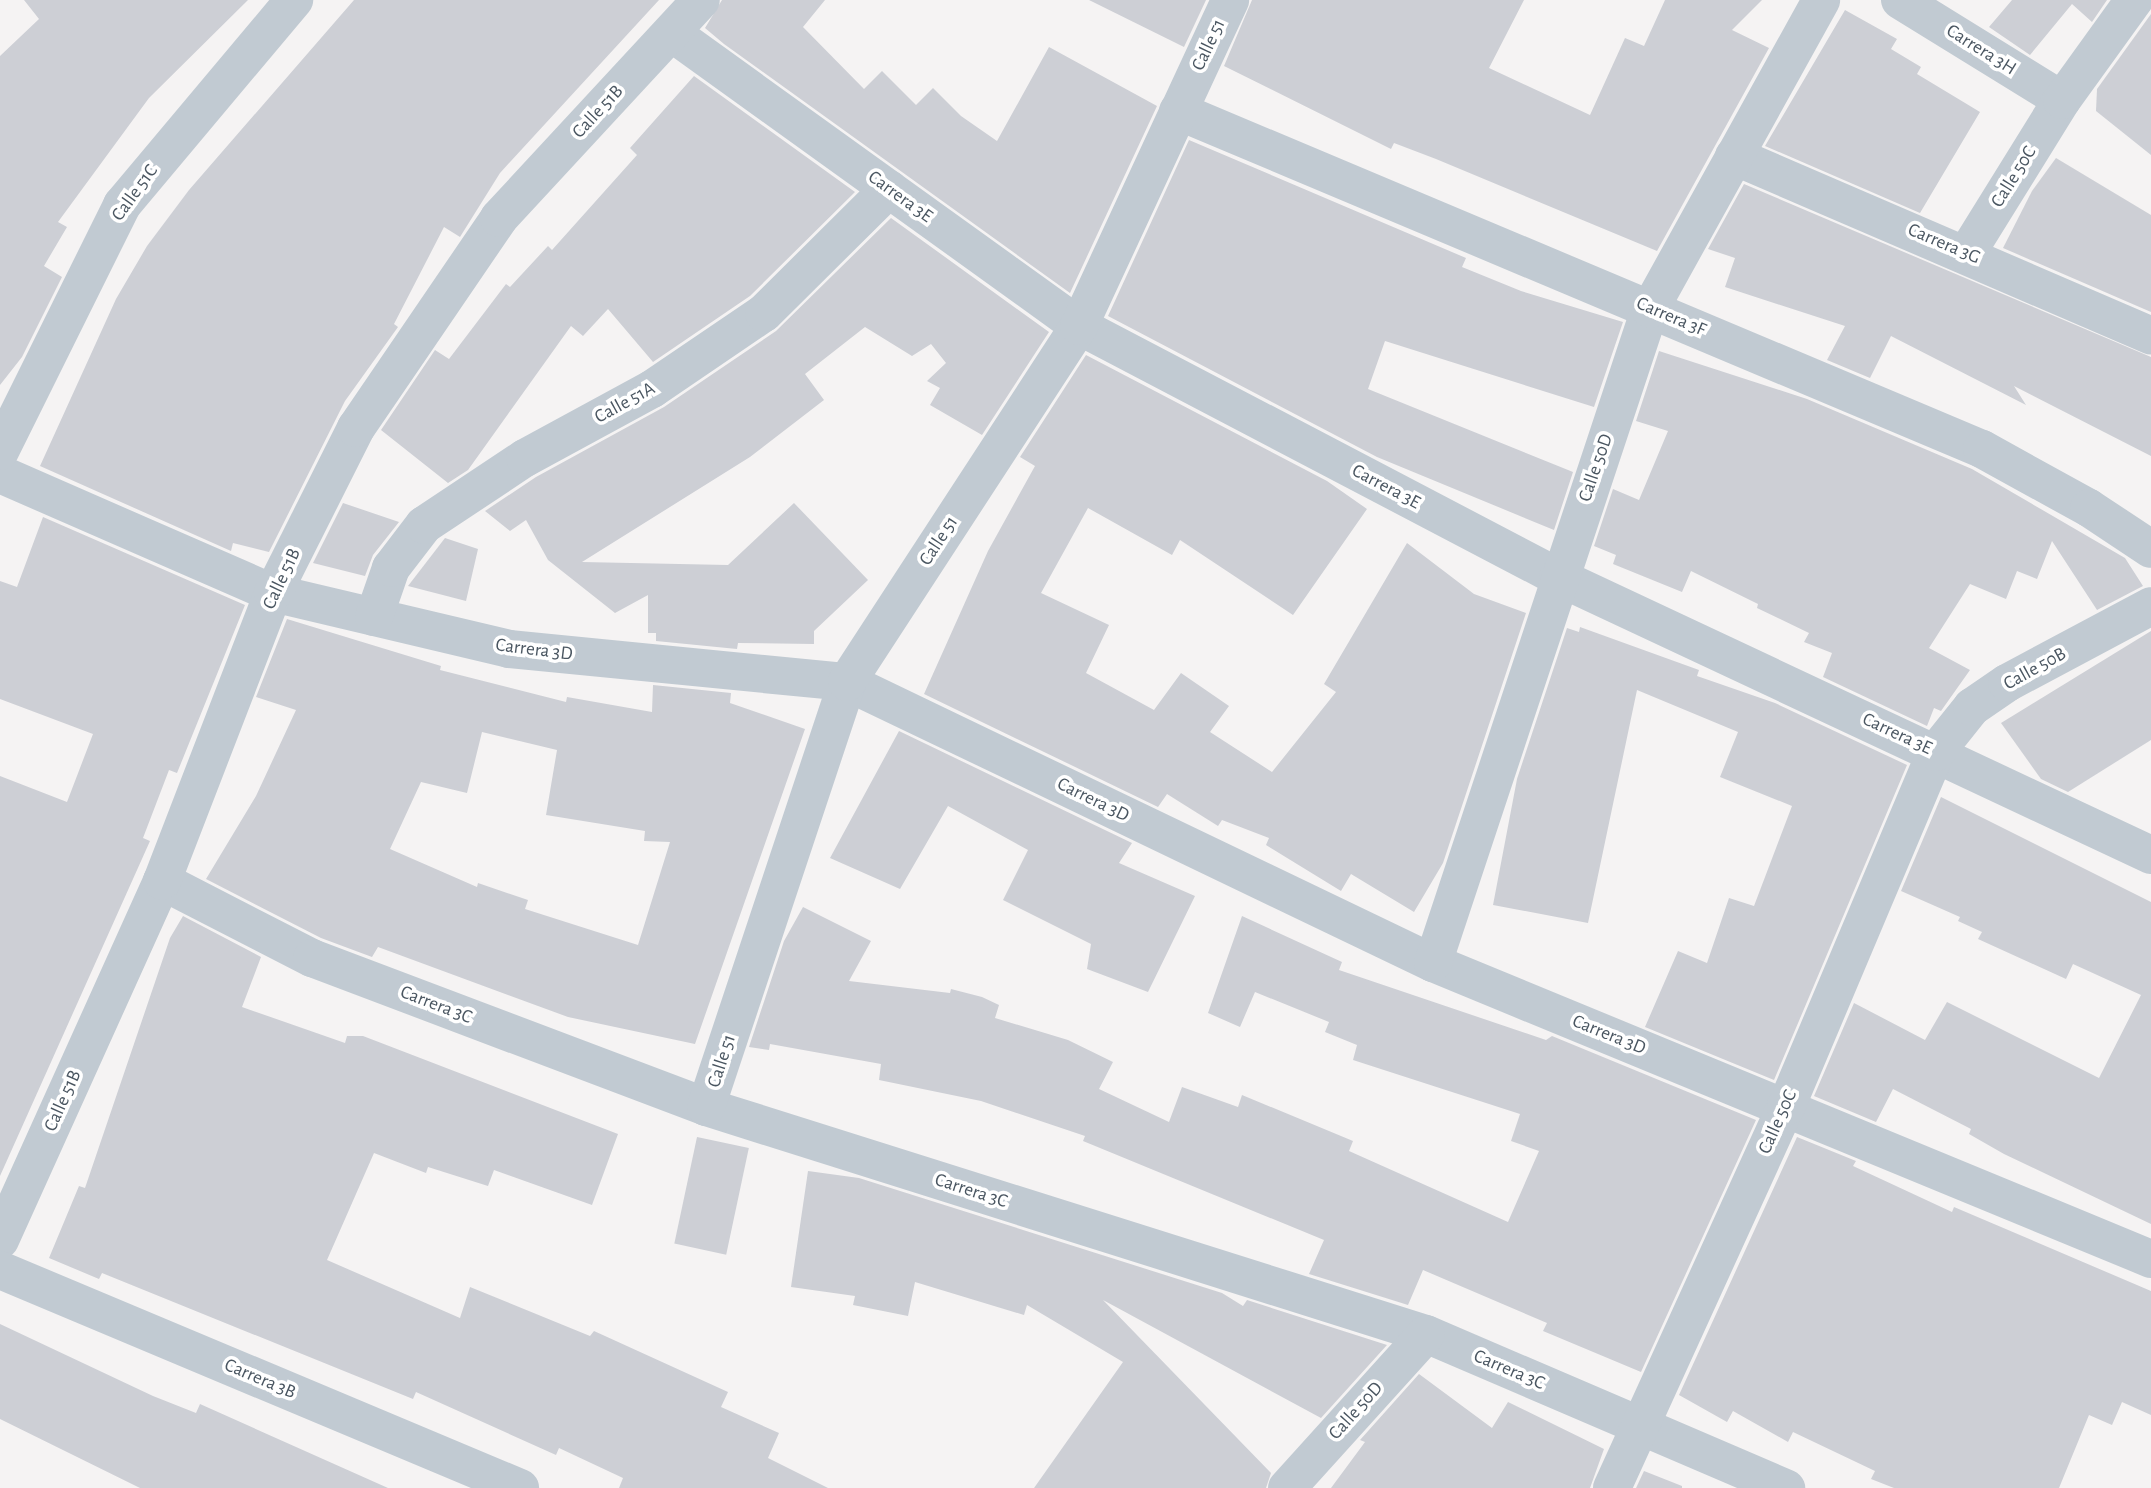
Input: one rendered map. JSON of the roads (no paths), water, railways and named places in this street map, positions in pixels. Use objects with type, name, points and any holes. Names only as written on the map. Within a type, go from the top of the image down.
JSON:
[{"type":"street","name":"Calle 51C","points":[[0,451],[122,205],[294,0]]},
{"type":"street","name":"Calle 51B","points":[[0,1240],[162,881],[273,593],[356,428],[443,295],[499,218],[701,0]]},
{"type":"street","name":"Calle 51","points":[[706,1108],[847,682],[1079,326],[1230,0]]},
{"type":"street","name":"Calle 50D","points":[[1433,963],[1558,577],[1650,309],[1821,0]]},
{"type":"street","name":"Carrera 3H","points":[[1900,0],[2062,100]]},
{"type":"street","name":"Calle 50C","points":[[1967,253],[2062,100],[2134,0]]},
{"type":"street","name":"Carrera 3E","points":[[672,33],[1079,326],[1558,577],[2151,855]]},
{"type":"street","name":"Carrera 3F","points":[[1178,111],[1982,449],[2090,508],[2151,549]]},
{"type":"street","name":"Carrera 3G","points":[[1734,156],[1967,253],[2151,336]]},
{"type":"street","name":"Calle 51A","points":[[374,617],[391,568],[424,525],[525,458],[652,389],[764,313],[889,189]]},
{"type":"street","name":"Carrera 3D","points":[[0,474],[273,593],[509,649],[847,682],[1433,963],[2151,1259]]},
{"type":"street","name":"Calle 50B","points":[[1936,752],[1972,707],[2007,683],[2151,606]]},
{"type":"street","name":"Calle 50C","points":[[1612,1488],[1637,1426],[1786,1107],[1936,752]]},
{"type":"street","name":"Carrera 3C","points":[[162,881],[312,958],[706,1108],[1426,1335],[1786,1488]]},
{"type":"street","name":"Carrera 3B","points":[[0,1270],[520,1488]]},
{"type":"street","name":"Calle 50D","points":[[1287,1488],[1426,1335]]}]
